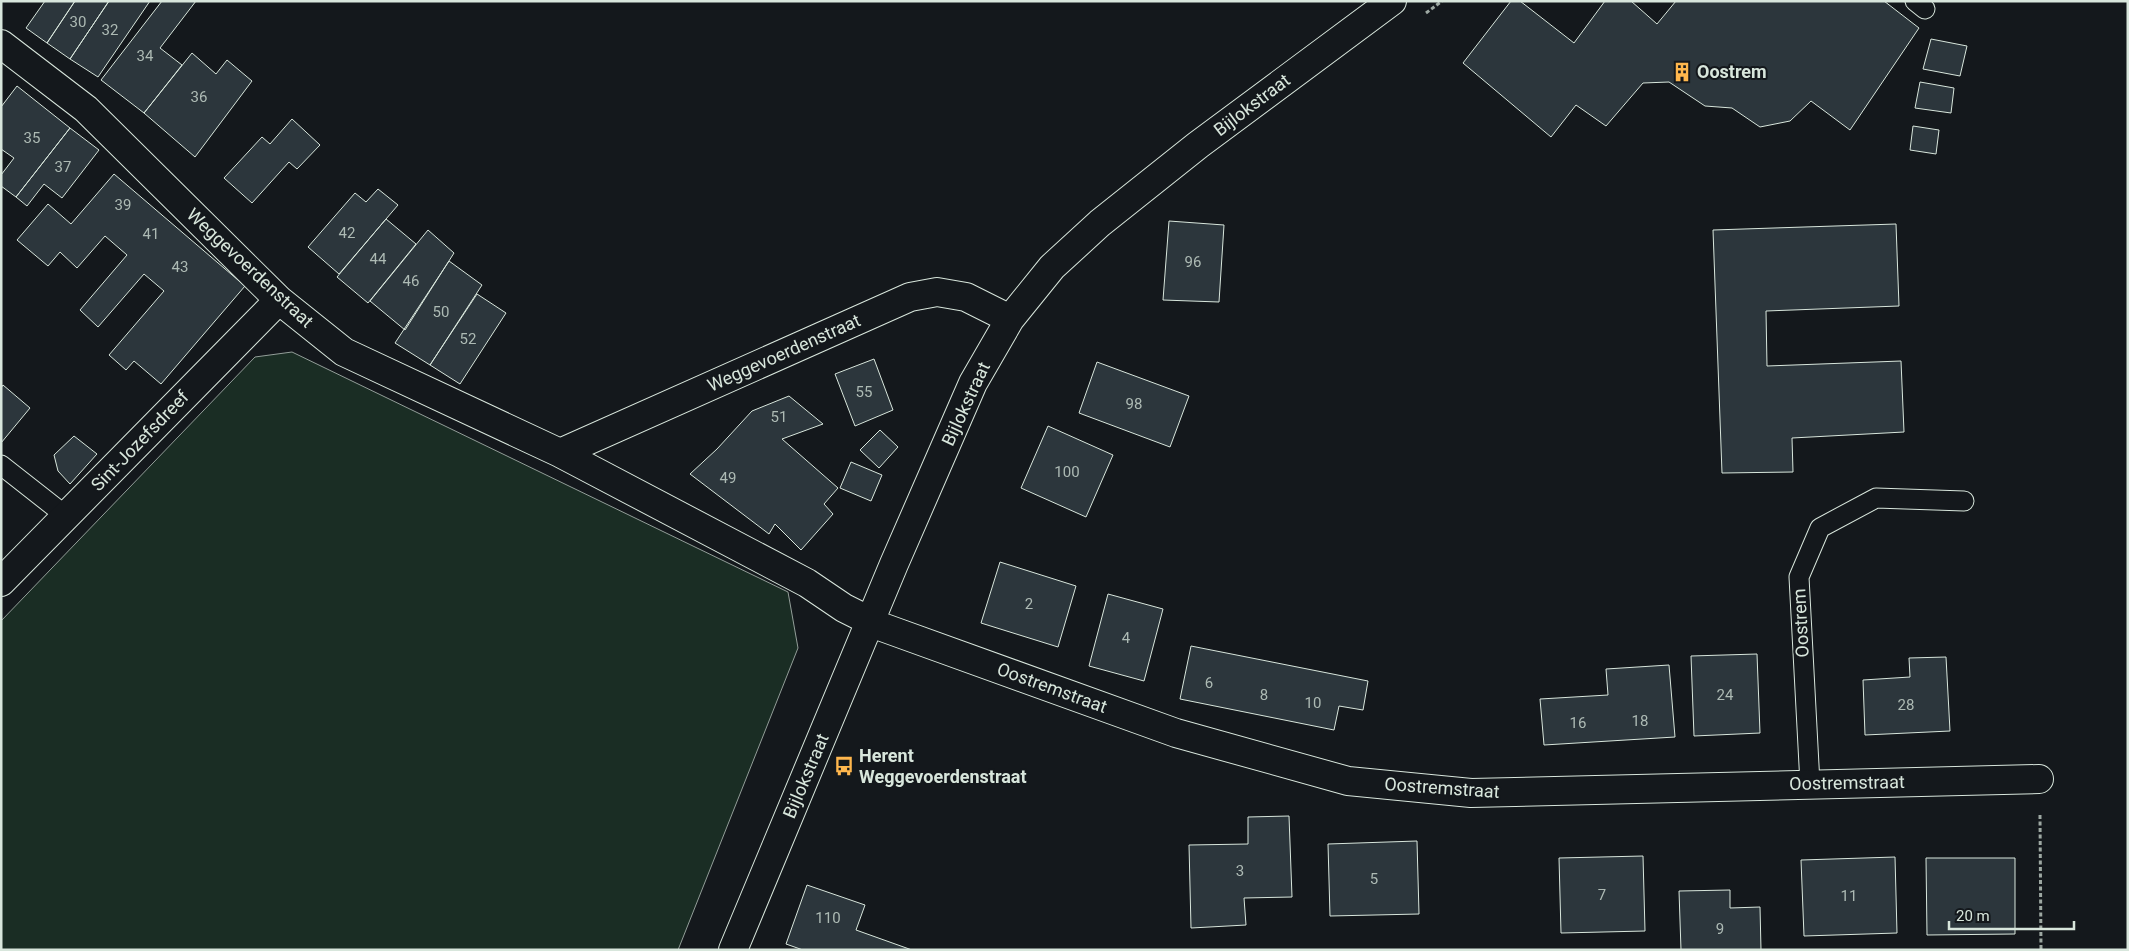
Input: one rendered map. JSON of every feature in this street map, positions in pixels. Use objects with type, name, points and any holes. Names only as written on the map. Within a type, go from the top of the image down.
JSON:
[{"type":"street","name":"Bijlokstraat","points":[[733,950],[973,383],[1010,319],[1052,268],[1100,223],[1198,145],[1392,1]]},
{"type":"street","name":"Weggevoerdenstraat","points":[[1,44],[86,109],[279,300],[344,352],[560,453],[807,583],[844,608],[871,622]]},
{"type":"street","name":"Weggevoerdenstraat","points":[[560,453],[910,296],[937,292],[966,297],[1010,319]]},
{"type":"street","name":"Sint-Jozefsdreef","points":[[1,582],[279,300]]},
{"type":"street","name":"Oostremstraat","points":[[871,622],[1176,733],[1348,780],[1471,793],[2039,778]]},
{"type":"lane","points":[[1,465],[66,516]]},
{"type":"lane","name":"Oostrem","points":[[1810,784],[1799,577],[1820,528],[1876,498],[1964,501]]},
{"type":"path","points":[[1419,18],[1442,1]]},
{"type":"path","points":[[2039,778],[2041,950]]},
{"type":"green space","points":[[292,352],[788,592],[798,648],[678,950],[1,950],[1,621],[255,357]]},
{"type":"building","points":[[45,1],[75,1],[47,43],[26,28]]},
{"type":"building","points":[[75,1],[109,1],[70,59],[47,43]]},
{"type":"building","points":[[109,1],[150,1],[98,77],[70,59]]},
{"type":"building","points":[[162,1],[196,1],[160,48],[182,65],[144,113],[101,80]]},
{"type":"building","name":"Oostrem","points":[[1511,1],[1520,1],[1574,43],[1605,1],[1631,1],[1657,24],[1676,1],[1884,1],[1919,28],[1850,130],[1811,101],[1790,121],[1760,127],[1732,108],[1705,106],[1669,82],[1643,83],[1606,126],[1576,105],[1551,137],[1463,63]]},
{"type":"building","points":[[1931,39],[1967,46],[1960,76],[1923,69]]},
{"type":"building","points":[[192,53],[216,74],[227,60],[252,81],[195,157],[144,113]]},
{"type":"building","points":[[1920,82],[1954,88],[1951,113],[1915,108]]},
{"type":"building","points":[[17,86],[70,128],[16,197],[1,186],[1,175],[14,158],[1,149],[1,107]]},
{"type":"building","points":[[292,119],[320,145],[297,169],[289,162],[252,203],[224,178],[262,137],[270,144]]},
{"type":"building","points":[[1913,126],[1939,130],[1936,154],[1910,150]]},
{"type":"building","points":[[70,128],[99,150],[62,198],[44,184],[27,206],[16,197]]},
{"type":"building","points":[[114,174],[245,286],[161,384],[134,361],[126,370],[109,355],[164,291],[144,274],[98,327],[80,310],[127,255],[105,236],[77,268],[60,252],[48,266],[17,240],[48,204],[71,224]]},
{"type":"building","points":[[378,189],[398,205],[339,274],[308,247],[355,193],[366,202]]},
{"type":"building","points":[[386,219],[416,244],[368,303],[337,277]]},
{"type":"building","points":[[1169,221],[1224,225],[1219,302],[1163,300]]},
{"type":"building","points":[[1896,224],[1899,306],[1766,311],[1767,366],[1901,361],[1904,432],[1792,438],[1793,472],[1722,473],[1713,230]]},
{"type":"building","points":[[428,230],[454,253],[405,330],[370,301]]},
{"type":"building","points":[[449,261],[482,285],[430,365],[395,343]]},
{"type":"building","points":[[477,294],[506,313],[460,384],[430,365]]},
{"type":"building","points":[[874,359],[893,410],[855,426],[835,374]]},
{"type":"building","points":[[1097,362],[1189,396],[1170,447],[1079,413]]},
{"type":"building","points":[[3,385],[30,408],[1,443],[1,388]]},
{"type":"building","points":[[789,396],[823,424],[782,439],[838,488],[824,504],[833,514],[801,550],[775,524],[769,534],[690,474],[717,449],[752,411]]},
{"type":"building","points":[[1048,426],[1113,455],[1086,517],[1021,488]]},
{"type":"building","points":[[880,430],[898,447],[879,468],[860,450]]},
{"type":"building","points":[[74,436],[97,454],[70,484],[58,471],[54,455]]},
{"type":"building","points":[[851,462],[882,475],[871,501],[840,488]]},
{"type":"building","points":[[1000,562],[1076,586],[1058,647],[981,623]]},
{"type":"building","points":[[1108,594],[1163,609],[1144,681],[1089,666]]},
{"type":"building","points":[[1191,646],[1368,681],[1363,710],[1339,706],[1334,730],[1180,699]]},
{"type":"building","points":[[1757,654],[1760,733],[1694,736],[1691,656]]},
{"type":"building","points":[[1946,657],[1950,731],[1865,735],[1863,680],[1910,677],[1909,658]]},
{"type":"building","points":[[1669,665],[1675,737],[1544,745],[1540,699],[1608,695],[1606,669]]},
{"type":"building","points":[[1289,816],[1292,897],[1244,898],[1246,925],[1191,928],[1189,845],[1248,844],[1248,817]]},
{"type":"building","points":[[1417,841],[1419,914],[1330,916],[1328,844]]},
{"type":"building","points":[[1643,856],[1645,931],[1561,933],[1559,858]]},
{"type":"building","points":[[1895,857],[1897,933],[1804,936],[1801,860]]},
{"type":"building","points":[[1926,858],[2015,858],[2015,934],[1927,935]]},
{"type":"building","points":[[807,885],[865,905],[856,930],[912,950],[803,950],[786,944]]},
{"type":"building","points":[[1730,890],[1730,908],[1760,907],[1761,950],[1681,950],[1679,891]]},
{"type":"place","name":"Oostrem","points":[[1682,72]]},
{"type":"place","name":"Herent Weggevoerdenstraat","points":[[844,766]]}]
